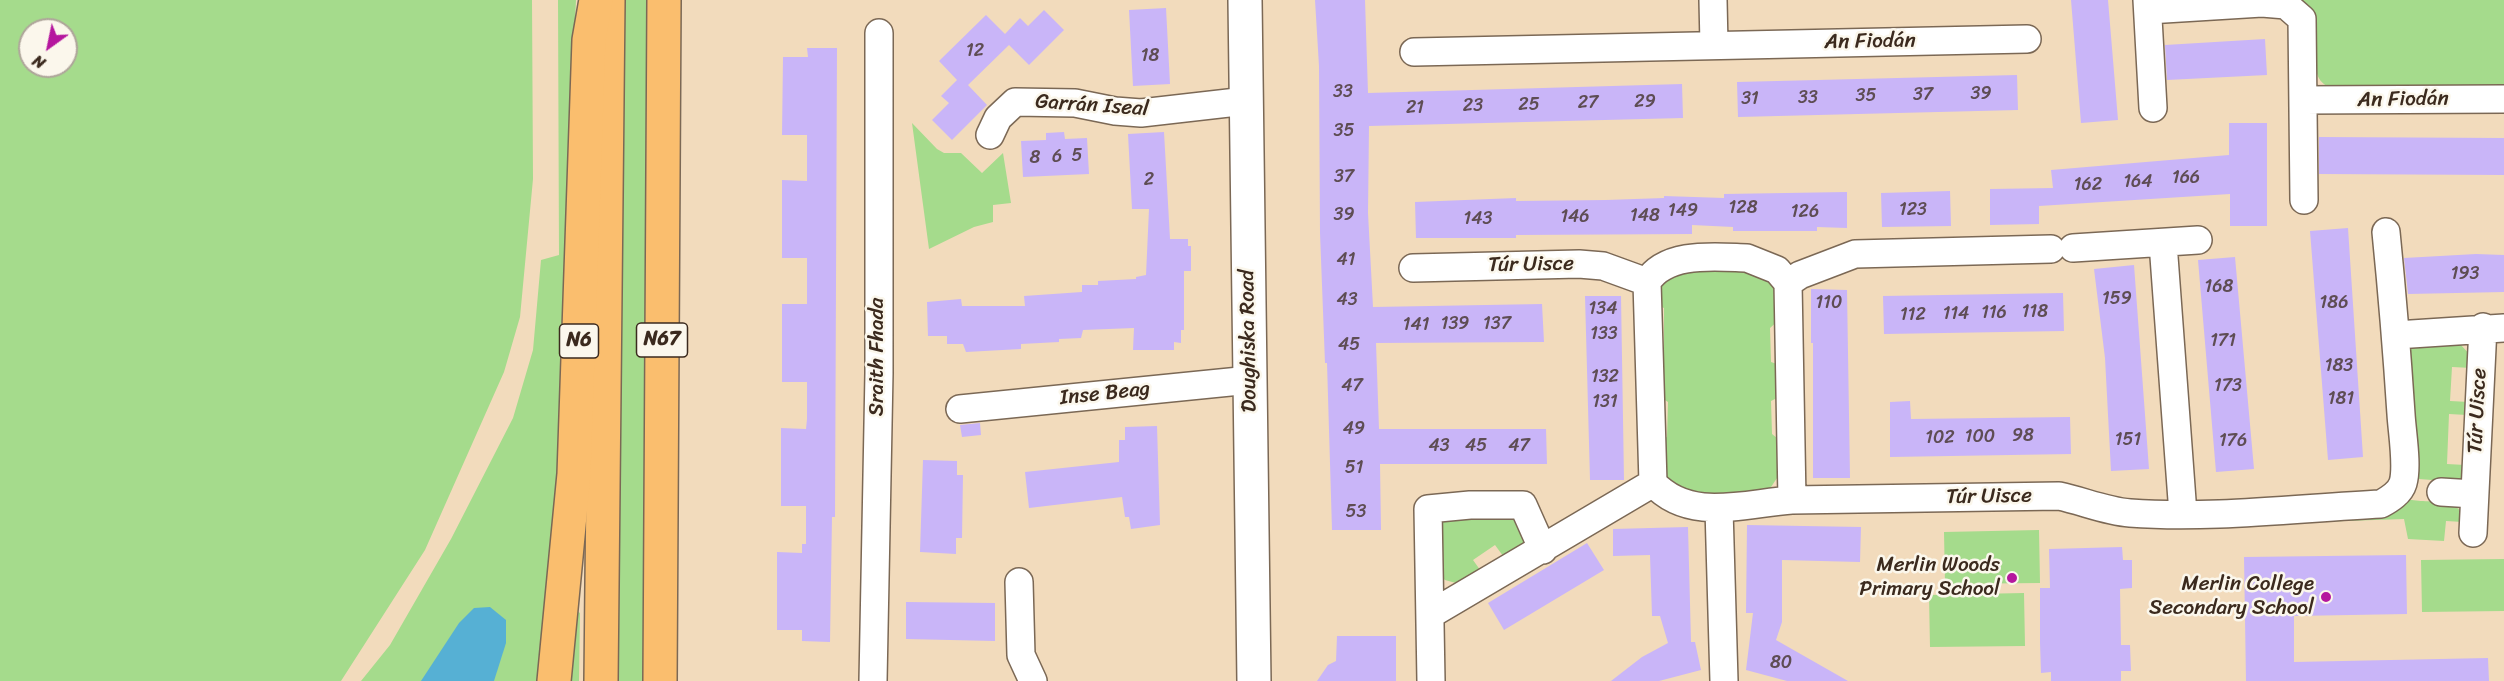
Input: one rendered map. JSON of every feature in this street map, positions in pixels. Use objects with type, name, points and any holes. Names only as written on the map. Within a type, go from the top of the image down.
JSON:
[{"type":"main road","name":"N6","points":[[554,681],[574,474],[589,40],[596,0]]},
{"type":"main road","points":[[601,681],[608,0]]},
{"type":"main road","name":"N67","points":[[660,681],[664,0]]},
{"type":"street","name":"Doughiska Road","points":[[1245,0],[1254,681]]},
{"type":"street","points":[[1713,0],[1714,45]]},
{"type":"street","points":[[2153,108],[2148,5],[2262,3],[2286,5],[2302,19],[2304,200]]},
{"type":"street","name":"Sraith Fhada","points":[[873,681],[879,373],[879,33]]},
{"type":"street","name":"An Fiodán","points":[[1414,52],[2027,39]]},
{"type":"street","name":"An Fiodán","points":[[2303,100],[2504,99]]},
{"type":"street","name":"Garrán Iseal","points":[[990,135],[998,118],[1015,102],[1069,102],[1141,113],[1246,101]]},
{"type":"street","name":"Túr Uisce","points":[[1653,483],[1663,494],[1680,502],[1698,507],[1719,508],[1792,500],[2059,496],[2099,508],[2130,513],[2183,514],[2381,504],[2393,498],[2403,484],[2404,450],[2386,232]]},
{"type":"street","points":[[1788,283],[1800,275],[1856,254],[2062,248],[2198,240]]},
{"type":"street","points":[[2163,243],[2183,514]]},
{"type":"street","points":[[1431,614],[1543,550],[1653,483],[1647,282],[1652,273],[1668,264],[1684,259],[1747,258],[1767,264],[1777,270],[1788,283],[1792,500]]},
{"type":"street","name":"Túr Uisce","points":[[1413,267],[1579,264],[1603,266],[1647,282]]},
{"type":"street","name":"Túr Uisce","points":[[2396,335],[2493,328],[2474,494],[2473,533]]},
{"type":"street","name":"Inse Beag","points":[[960,409],[1250,380]]},
{"type":"street","points":[[2441,492],[2474,494]]},
{"type":"street","points":[[1431,681],[1428,509],[1470,505],[1533,505],[1543,550]]},
{"type":"street","points":[[1719,508],[1724,681]]},
{"type":"street","points":[[1019,582],[1021,655],[1032,681]]},
{"type":"green space","points":[[0,0],[532,0],[533,179],[520,317],[504,372],[425,550],[341,681],[0,681]]},
{"type":"green space","points":[[558,0],[576,0],[572,84],[569,421],[541,681],[361,681],[390,645],[451,539],[513,418],[533,350],[541,260],[559,255]]},
{"type":"green space","points":[[624,0],[652,0],[645,681],[614,681]]},
{"type":"green space","points":[[2297,0],[2504,0],[2504,85],[2331,88],[2323,83],[2316,70],[2317,36],[2315,28]]},
{"type":"green space","points":[[912,123],[937,149],[944,153],[961,153],[982,173],[1003,153],[1011,203],[993,205],[993,222],[974,227],[929,249]]},
{"type":"green space","points":[[1746,266],[1771,278],[1777,293],[1780,319],[1770,328],[1771,362],[1780,365],[1781,396],[1771,401],[1772,434],[1782,442],[1781,472],[1771,487],[1758,496],[1703,498],[1663,486],[1655,442],[1667,437],[1668,402],[1657,395],[1657,369],[1664,361],[1664,308],[1654,304],[1654,290],[1676,269]]},
{"type":"green space","points":[[2415,343],[2460,344],[2473,358],[2472,368],[2452,367],[2450,401],[2469,402],[2467,415],[2449,414],[2447,464],[2465,465],[2463,479],[2458,482],[2419,479],[2416,472],[2409,351]]},
{"type":"green space","points":[[2406,499],[2451,505],[2458,508],[2463,522],[2446,521],[2444,541],[2408,539],[2404,519],[2257,524]]},
{"type":"green space","points":[[1515,517],[1526,534],[1524,544],[1506,560],[1495,545],[1473,560],[1483,574],[1463,585],[1445,580],[1439,575],[1440,525],[1444,519]]},
{"type":"green space","points":[[2039,530],[2040,583],[1945,584],[1944,532]]},
{"type":"green space","points":[[2504,559],[2504,611],[2422,612],[2421,560]]},
{"type":"green space","points":[[2024,593],[2025,646],[1930,647],[1929,595]]},
{"type":"green space","points":[[574,609],[580,613],[579,681],[564,681]]},
{"type":"water","points":[[490,607],[506,620],[506,643],[494,681],[421,681],[459,623],[474,608]]},
{"type":"building","points":[[1315,0],[1365,0],[1368,93],[1682,84],[1683,118],[1369,126],[1368,213],[1373,307],[1542,304],[1544,342],[1376,343],[1379,429],[1546,429],[1547,464],[1380,464],[1381,530],[1332,530],[1320,233],[1319,66]]},
{"type":"building","points":[[2071,0],[2108,0],[2118,120],[2081,123]]},
{"type":"building","points":[[1166,8],[1170,84],[1133,86],[1129,10]]},
{"type":"building","points":[[1044,10],[1064,30],[1029,65],[1009,45],[968,85],[987,105],[952,140],[932,120],[949,103],[941,96],[957,80],[939,61],[986,15],[1005,34],[1020,18],[1028,26]]},
{"type":"building","points":[[2265,39],[2267,75],[2167,80],[2165,45]]},
{"type":"building","points":[[807,48],[837,48],[835,517],[832,517],[830,642],[802,641],[802,630],[777,630],[777,552],[802,553],[802,544],[806,544],[806,506],[781,506],[781,428],[806,429],[807,419],[807,382],[782,382],[782,304],[807,304],[807,258],[782,258],[782,180],[807,181],[807,135],[782,135],[783,57],[808,57]]},
{"type":"building","points":[[2017,75],[2018,110],[1738,117],[1737,82]]},
{"type":"building","points":[[2229,123],[2267,123],[2267,226],[2230,226],[2230,194],[2039,206],[2039,224],[1990,225],[1990,189],[2053,188],[2051,170],[2229,155]]},
{"type":"building","points":[[1064,132],[1065,139],[1087,138],[1089,174],[1023,177],[1021,141],[1046,140],[1046,133]]},
{"type":"building","points":[[1164,132],[1170,239],[1188,239],[1188,246],[1191,246],[1191,271],[1184,271],[1184,330],[1181,330],[1181,343],[1174,342],[1174,350],[1133,350],[1134,328],[1083,330],[1081,338],[1021,344],[1021,349],[966,352],[963,344],[947,344],[947,336],[928,336],[927,302],[961,299],[962,306],[1025,306],[1024,296],[1082,292],[1082,285],[1098,285],[1098,281],[1136,279],[1136,277],[1146,275],[1149,209],[1132,209],[1128,134]]},
{"type":"building","points":[[2319,137],[2504,138],[2504,175],[2319,174]]},
{"type":"building","points":[[1950,191],[1951,226],[1882,227],[1881,193]]},
{"type":"building","points":[[1847,192],[1847,228],[1817,227],[1817,231],[1733,231],[1733,227],[1692,225],[1692,234],[1416,238],[1415,202],[1516,198],[1516,201],[1606,200],[1664,198],[1664,196],[1724,198],[1724,194]]},
{"type":"building","points":[[2348,228],[2363,457],[2328,460],[2310,231]]},
{"type":"building","points":[[2476,254],[2504,255],[2504,292],[2408,294],[2404,258]]},
{"type":"building","points":[[2235,257],[2254,469],[2216,472],[2198,260]]},
{"type":"building","points":[[2134,265],[2149,469],[2111,471],[2105,358],[2094,269]]},
{"type":"building","points":[[1811,289],[1847,290],[1850,478],[1813,478]]},
{"type":"building","points":[[2063,293],[2064,331],[1884,334],[1883,296]]},
{"type":"building","points":[[1585,296],[1621,296],[1624,480],[1590,480]]},
{"type":"building","points":[[1910,401],[1911,419],[2070,417],[2071,454],[1890,457],[1890,402]]},
{"type":"building","points":[[980,423],[981,435],[962,437],[960,425]]},
{"type":"building","points":[[1157,426],[1160,525],[1131,529],[1129,517],[1125,517],[1122,497],[1029,508],[1025,472],[1119,462],[1119,440],[1125,440],[1125,427]]},
{"type":"building","points":[[923,460],[957,461],[957,475],[963,475],[962,538],[956,538],[956,554],[920,552]]},
{"type":"building","points":[[1747,525],[1861,527],[1860,562],[1782,560],[1782,622],[1776,640],[1848,681],[1787,681],[1746,670],[1753,613],[1746,613]]},
{"type":"building","points":[[1688,527],[1691,642],[1695,642],[1701,670],[1659,681],[1611,681],[1642,657],[1668,643],[1660,616],[1652,616],[1650,555],[1613,556],[1613,529]]},
{"type":"building","points":[[1587,543],[1604,570],[1504,630],[1488,603]]},
{"type":"building","points":[[2122,547],[2123,560],[2132,560],[2132,588],[2120,589],[2121,645],[2130,645],[2131,671],[2121,671],[2121,681],[2051,681],[2051,672],[2041,673],[2040,643],[2040,588],[2050,588],[2049,549]]},
{"type":"building","points":[[2406,555],[2407,614],[2294,616],[2294,662],[2488,658],[2489,681],[2246,681],[2244,557]]},
{"type":"building","points":[[906,602],[995,603],[995,641],[906,639]]},
{"type":"building","points":[[1337,636],[1396,636],[1396,681],[1317,681],[1328,665],[1336,661]]},
{"type":"place","name":"Merlin Woods Primary School","points":[[2012,578]]},
{"type":"place","name":"Merlin College Secondary School","points":[[2326,597]]}]
